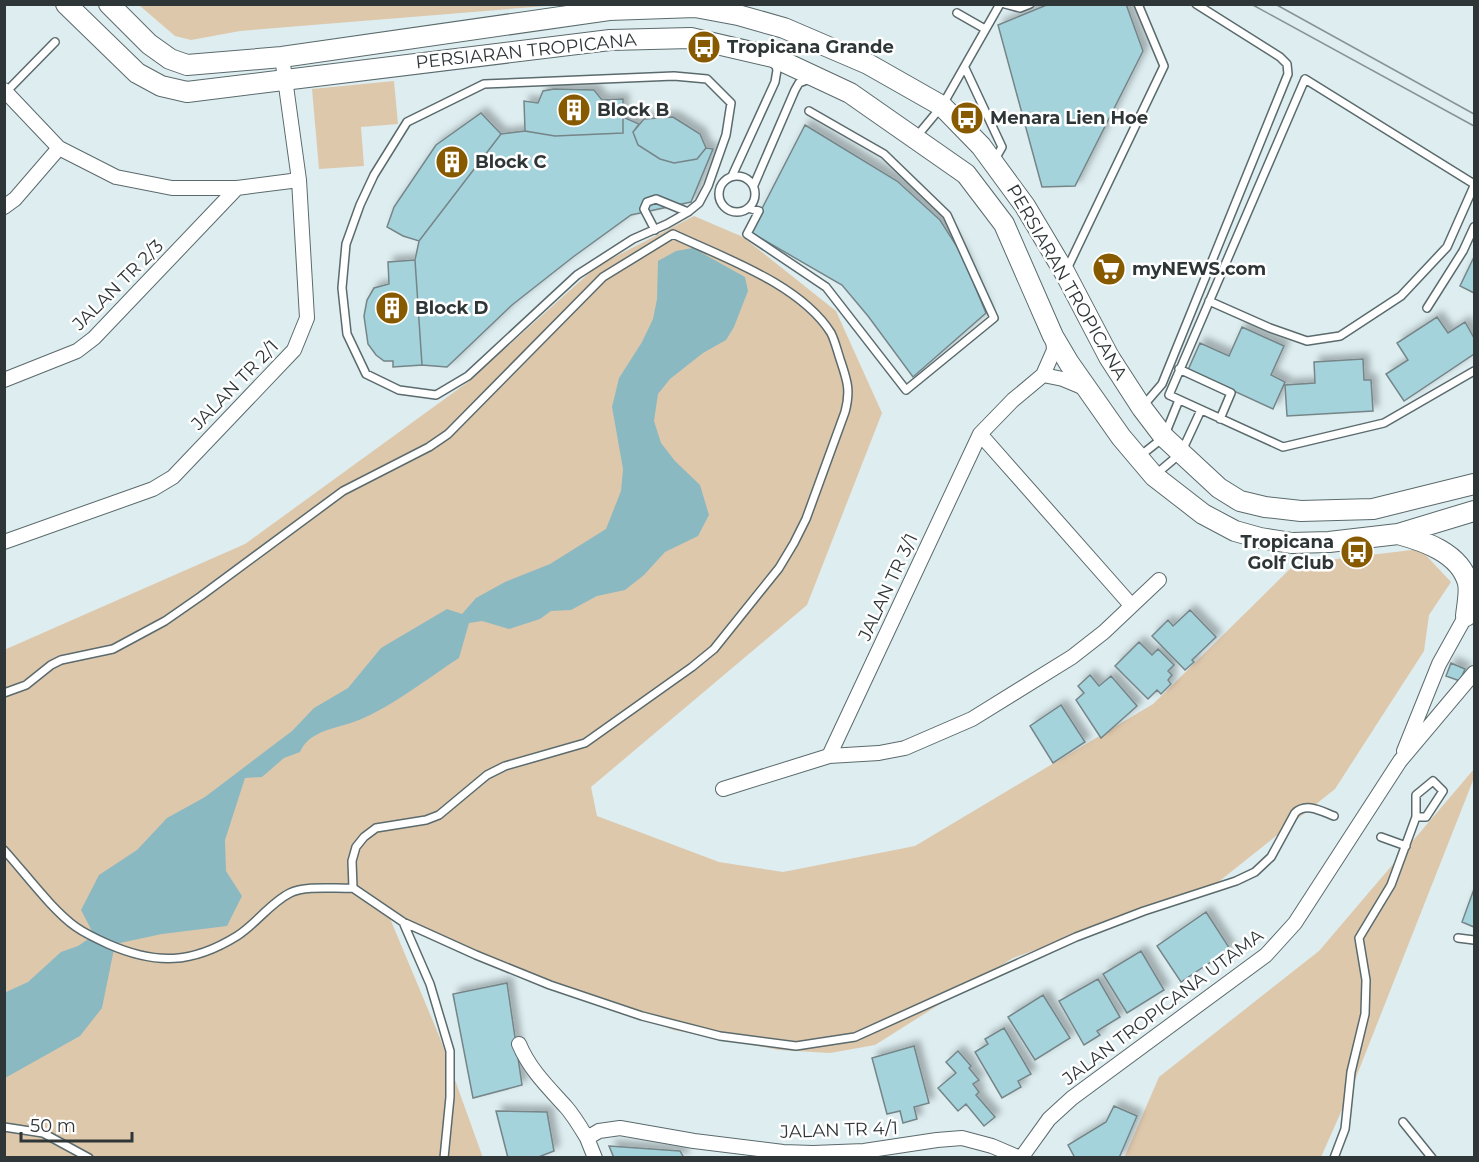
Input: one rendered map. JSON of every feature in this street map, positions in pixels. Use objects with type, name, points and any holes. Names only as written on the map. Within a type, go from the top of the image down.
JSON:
[{"type":"main road","name":"PERSIARAN TROPICANA","points":[[66,4],[136,74],[161,86],[187,92],[286,78],[610,40],[691,38],[773,57],[850,93],[966,174],[1004,224],[1053,336],[1121,438],[1154,476],[1203,514],[1235,531],[1260,538],[1301,543],[1398,534],[1474,511]]},
{"type":"main road","name":"PERSIARAN TROPICANA","points":[[109,4],[149,44],[170,60],[187,65],[282,57],[609,10],[695,7],[738,15],[784,28],[868,64],[942,106],[994,161],[1025,206],[1065,273],[1110,357],[1142,408],[1164,437],[1219,488],[1240,501],[1265,507],[1301,511],[1373,509],[1474,486]]},
{"type":"main road","points":[[1398,534],[1444,552],[1461,570],[1468,584],[1470,608]]},
{"type":"street","name":"JALAN TR 2/1","points":[[4,542],[153,489],[173,477],[294,350],[307,318],[299,180],[282,57]]},
{"type":"street","points":[[5,91],[59,148],[116,177],[163,187],[237,188],[299,180]]},
{"type":"street","points":[[4,207],[15,199],[59,148]]},
{"type":"street","name":"JALAN TR 2/3","points":[[4,380],[76,351],[94,338],[237,188]]},
{"type":"street","points":[[1053,336],[1054,350],[1044,375],[1063,379],[1089,390]]},
{"type":"street","name":"JALAN TR 3/1","points":[[830,756],[980,434],[1013,400],[1044,375]]},
{"type":"street","points":[[980,434],[1131,605]]},
{"type":"street","points":[[723,789],[830,756],[879,753],[905,748],[972,718],[1072,657],[1104,632],[1159,580]]},
{"type":"street","name":"JALAN TROPICANA UTAMA","points":[[1400,761],[1438,664],[1470,608]]},
{"type":"street","name":"JALAN TROPICANA UTAMA","points":[[1021,1158],[1049,1119],[1072,1098],[1266,956],[1295,923],[1400,761],[1474,673]]},
{"type":"street","points":[[519,1044],[525,1059],[538,1078],[568,1109],[587,1138],[595,1158]]},
{"type":"street","name":"JALAN TR 4/1","points":[[587,1138],[599,1131],[620,1128],[705,1143],[812,1155],[864,1151],[962,1138],[992,1146],[1021,1158]]},
{"type":"lane","points":[[916,138],[942,106],[1000,4]]},
{"type":"lane","points":[[1005,4],[1020,8],[1030,4]]},
{"type":"lane","points":[[1065,273],[1164,66],[1138,4]]},
{"type":"lane","points":[[1142,408],[1162,384],[1288,74],[1287,64],[1280,57],[1196,4]]},
{"type":"lane","points":[[957,13],[985,29]]},
{"type":"lane","points":[[5,91],[55,42]]},
{"type":"lane","points":[[773,57],[777,70],[775,82],[732,176],[727,179],[719,196],[725,207],[736,212],[748,208],[759,211],[747,234],[826,286],[906,390],[994,318],[947,215],[884,154],[809,111]]},
{"type":"lane","points":[[965,68],[1002,147],[994,161]]},
{"type":"lane","points":[[674,76],[707,79],[731,103],[726,135],[708,186],[699,203],[688,213],[633,239],[577,275],[468,376],[436,395],[399,390],[366,374],[347,333],[342,288],[346,244],[374,175],[408,122],[483,84],[674,76]]},
{"type":"lane","points":[[748,208],[755,198],[754,185],[795,90],[800,83],[814,76]]},
{"type":"lane","points":[[1209,301],[1270,328],[1307,341],[1340,336],[1401,296],[1447,247],[1474,185],[1305,79],[1179,369],[1169,395],[1283,447],[1384,423],[1474,371]]},
{"type":"lane","points":[[732,176],[744,177],[754,185]]},
{"type":"lane","points":[[708,186],[720,190]]},
{"type":"lane","points":[[654,230],[644,209],[647,202],[656,200],[688,213]]},
{"type":"lane","points":[[1427,308],[1463,251],[1474,226]]},
{"type":"lane","points":[[4,693],[26,685],[60,660],[113,649],[155,627],[201,596],[343,491],[414,455],[448,434],[603,278],[673,234],[772,280],[814,312],[824,323],[832,336],[849,386],[845,412],[806,519],[779,568],[714,649],[585,743],[505,766],[487,776],[439,815],[426,820],[376,828],[364,837],[356,847],[352,861],[353,888]]},
{"type":"lane","points":[[1179,369],[1231,393],[1220,418]]},
{"type":"lane","points":[[1138,458],[1164,437],[1179,400]]},
{"type":"lane","points":[[1154,476],[1181,453],[1201,410]]},
{"type":"lane","points":[[1334,1158],[1345,1129],[1351,1072],[1365,1014],[1365,980],[1359,938],[1391,885],[1416,818],[1416,795],[1433,781],[1443,790],[1426,817],[1416,818]]},
{"type":"lane","points":[[4,850],[63,916],[89,935],[116,948],[153,959],[171,960],[192,957],[239,934],[292,892],[353,888],[403,922],[550,985],[642,1016],[720,1036],[795,1046],[855,1037],[1076,936],[1236,881],[1255,872],[1271,857],[1299,809],[1312,808],[1334,816]]},
{"type":"lane","points":[[1381,837],[1406,846]]},
{"type":"lane","points":[[403,922],[430,984],[450,1051],[450,1097],[444,1158]]},
{"type":"lane","points":[[1458,939],[1474,940]]},
{"type":"lane","points":[[1403,1122],[1432,1158]]},
{"type":"lane","points":[[4,1128],[43,1133],[89,1158]]},
{"type":"shaded area","points":[[139,5],[558,5],[240,31],[191,40],[175,36]]},
{"type":"shaded area","points":[[394,81],[398,124],[361,127],[364,166],[319,169],[312,89]]},
{"type":"shaded area","points":[[694,216],[743,237],[836,311],[882,413],[807,605],[591,787],[597,816],[719,862],[783,872],[915,846],[1153,704],[1295,564],[1420,549],[1451,582],[1429,615],[1424,651],[1335,789],[1217,883],[1013,958],[875,1045],[830,1053],[779,1050],[673,1030],[389,916],[440,1038],[483,1158],[5,1157],[4,650],[245,544],[468,382],[597,266]]},
{"type":"shaded area","points":[[1474,769],[1474,778],[1353,1085],[1321,1157],[1124,1158],[1159,1077],[1319,951]]},
{"type":"water","points":[[693,248],[745,277],[748,291],[734,327],[726,340],[703,353],[670,379],[658,394],[654,421],[661,443],[675,461],[700,485],[709,515],[698,536],[665,552],[644,575],[625,590],[597,596],[571,610],[551,611],[540,619],[509,629],[482,621],[469,623],[459,658],[372,714],[318,734],[305,744],[300,752],[284,758],[262,777],[245,778],[225,840],[226,871],[242,896],[227,926],[162,934],[115,944],[102,1008],[80,1036],[5,1078],[4,993],[28,982],[61,952],[78,946],[94,935],[81,910],[99,875],[137,850],[167,818],[205,797],[292,731],[314,708],[348,688],[381,648],[447,609],[462,614],[476,598],[505,582],[550,564],[606,529],[621,491],[623,469],[612,407],[619,378],[642,342],[653,319],[657,299],[658,261],[676,251]]},
{"type":"building","points":[[1049,4],[1126,4],[1143,51],[1075,186],[1042,187],[998,25]]},
{"type":"building","name":"Block B","points":[[594,90],[602,100],[623,99],[623,133],[555,136],[525,131],[524,101],[538,103],[543,91]]},
{"type":"building","name":"Block C","points":[[481,113],[501,134],[419,241],[403,236],[387,227],[394,207],[436,145]]},
{"type":"building","points":[[623,117],[639,124],[633,132],[638,145],[660,159],[674,163],[697,159],[706,148],[713,149],[691,202],[631,215],[512,305],[447,367],[422,365],[415,260],[419,241],[501,134],[525,131],[555,136],[623,133]]},
{"type":"building","points":[[673,117],[700,134],[706,148],[697,159],[674,163],[660,159],[638,145],[633,132],[644,119]]},
{"type":"building","points":[[805,125],[897,181],[940,220],[961,253],[986,313],[913,377],[842,285],[750,232]]},
{"type":"building","points":[[1474,257],[1474,293],[1460,286]]},
{"type":"building","name":"Block D","points":[[415,260],[422,365],[393,367],[393,361],[384,361],[368,344],[364,316],[367,300],[374,288],[389,284],[388,262]]},
{"type":"building","points":[[1437,317],[1448,333],[1465,322],[1474,338],[1474,354],[1404,401],[1386,374],[1408,360],[1397,343]]},
{"type":"building","points":[[1242,327],[1284,346],[1271,375],[1285,382],[1273,409],[1188,370],[1200,343],[1229,356]]},
{"type":"building","points":[[1363,359],[1364,380],[1371,380],[1373,411],[1287,416],[1285,385],[1315,383],[1314,362]]},
{"type":"building","points":[[1190,610],[1216,637],[1185,670],[1152,636],[1168,620],[1173,626]]},
{"type":"building","points":[[1139,642],[1152,655],[1158,649],[1174,665],[1168,671],[1172,675],[1168,680],[1171,684],[1161,694],[1157,690],[1148,699],[1115,666]]},
{"type":"building","points":[[1451,663],[1465,669],[1460,681],[1446,676]]},
{"type":"building","points":[[1090,675],[1099,686],[1111,676],[1137,706],[1101,738],[1076,700],[1084,693],[1078,686]]},
{"type":"building","points":[[1061,705],[1085,742],[1053,763],[1030,726]]},
{"type":"building","points":[[1474,889],[1474,927],[1462,922]]},
{"type":"building","points":[[1206,912],[1230,949],[1181,982],[1157,946]]},
{"type":"building","points":[[1141,951],[1164,990],[1127,1013],[1103,974]]},
{"type":"building","points":[[1098,979],[1120,1017],[1097,1031],[1100,1035],[1084,1045],[1059,1001]]},
{"type":"building","points":[[507,983],[522,1085],[473,1098],[453,994]]},
{"type":"building","points":[[1043,995],[1070,1038],[1035,1060],[1008,1017]]},
{"type":"building","points":[[1004,1028],[1031,1074],[1018,1081],[1021,1087],[1002,1098],[975,1052],[988,1044],[985,1039]]},
{"type":"building","points":[[914,1046],[929,1103],[914,1107],[917,1119],[903,1123],[900,1111],[887,1114],[872,1058]]},
{"type":"building","points":[[958,1051],[979,1080],[973,1084],[979,1092],[976,1095],[995,1117],[984,1126],[966,1104],[958,1111],[938,1088],[956,1073],[946,1062]]},
{"type":"building","points":[[1114,1106],[1137,1116],[1119,1158],[1075,1158],[1068,1145],[1106,1122]]},
{"type":"building","points":[[496,1111],[547,1112],[554,1151],[536,1158],[508,1158]]},
{"type":"building","points":[[609,1146],[680,1151],[684,1158],[614,1158]]},
{"type":"tram line","points":[[1251,4],[1474,126]]},
{"type":"tram line","points":[[1275,4],[1474,114]]},
{"type":"place","name":"Tropicana Grande","points":[[704,47]]},
{"type":"place","name":"Block B","points":[[574,110]]},
{"type":"place","name":"Menara Lien Hoe","points":[[967,118]]},
{"type":"place","name":"Block C","points":[[452,162]]},
{"type":"place","name":"myNEWS.com","points":[[1109,269]]},
{"type":"place","name":"Block D","points":[[392,308]]},
{"type":"place","name":"Tropicana Golf Club","points":[[1357,552]]}]
